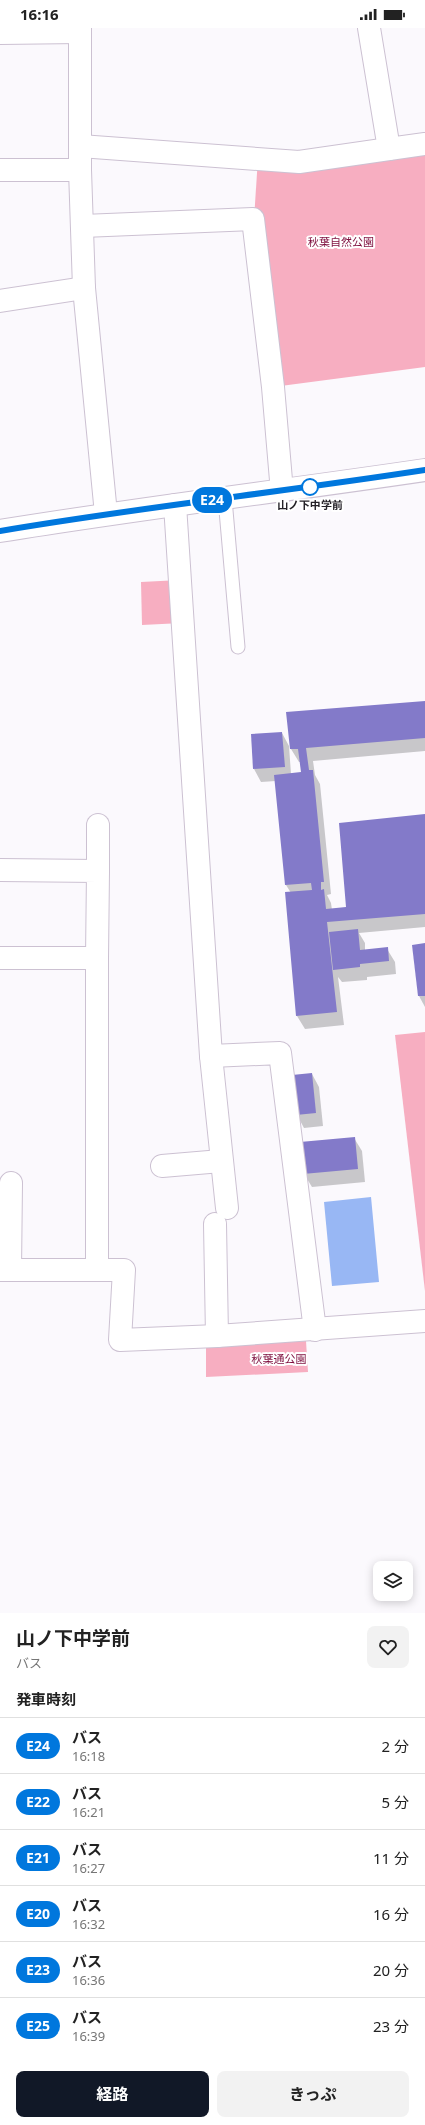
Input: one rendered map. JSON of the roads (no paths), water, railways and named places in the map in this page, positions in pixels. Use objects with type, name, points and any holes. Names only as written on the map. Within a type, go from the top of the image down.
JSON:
[{"type":"main road","points":[[369,28],[389,149]]},
{"type":"main road","points":[[0,33],[80,30],[80,170],[84,288],[106,514]]},
{"type":"main road","points":[[80,146],[299,162],[425,144]]},
{"type":"main road","points":[[0,170],[80,170]]},
{"type":"main road","points":[[83,226],[253,219],[273,387],[282,492]]},
{"type":"main road","points":[[0,301],[84,288]]},
{"type":"main road","points":[[0,531],[106,514],[282,492],[425,470]]},
{"type":"main road","points":[[175,505],[210,1056],[221,1161],[221,1216],[217,1336]]},
{"type":"main road","points":[[97,1270],[98,825]]},
{"type":"main road","points":[[0,870],[98,871]]},
{"type":"main road","points":[[0,958],[97,958]]},
{"type":"main road","points":[[210,1056],[280,1053],[315,1330]]},
{"type":"main road","points":[[162,1166],[221,1161]]},
{"type":"main road","points":[[12,1183],[5,1270],[124,1270],[120,1340],[315,1330],[425,1321]]},
{"type":"lane","points":[[225,499],[238,647]]},
{"type":"water","points":[[371,1197],[379,1282],[332,1286],[324,1202]]},
{"type":"place","name":"山ノ下中学前","points":[[310,487]]},
{"type":"park label","name":"秋葉自然公園","points":[[341,241]]},
{"type":"park label","name":"秋葉通公園","points":[[279,1358]]}]
